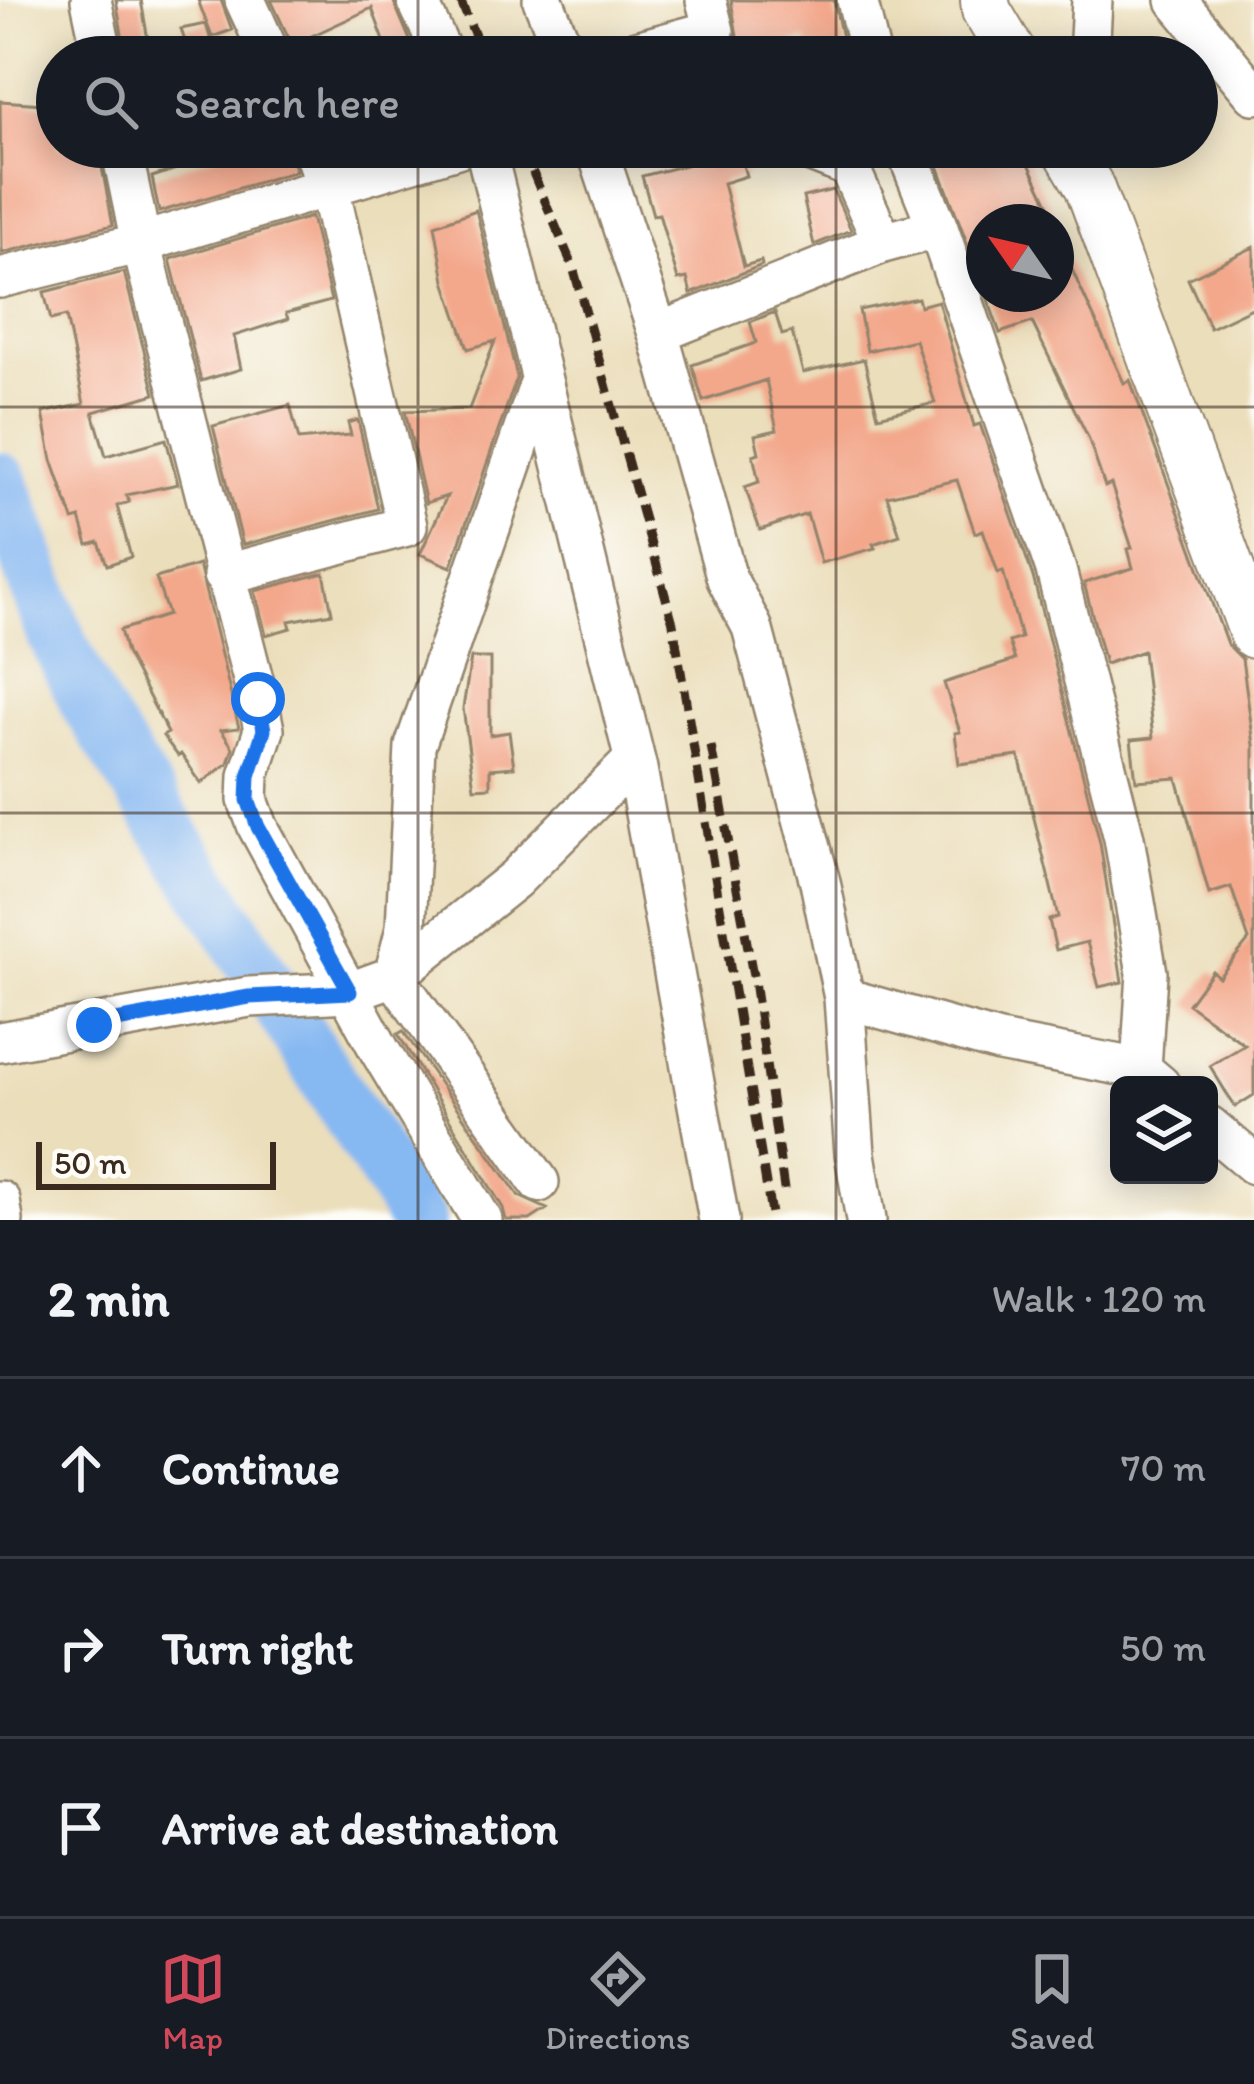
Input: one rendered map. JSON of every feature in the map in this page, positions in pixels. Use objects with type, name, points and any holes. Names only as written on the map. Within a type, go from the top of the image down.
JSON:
[{"type":"main road","points":[[986,0],[986,10],[1001,36]]},
{"type":"main road","points":[[1078,168],[1254,634]]},
{"type":"street","points":[[91,0],[99,36]]},
{"type":"street","points":[[245,0],[261,36]]},
{"type":"street","points":[[418,0],[434,36]]},
{"type":"street","points":[[543,0],[558,36]]},
{"type":"street","points":[[856,0],[865,36]]},
{"type":"street","points":[[1090,36],[1092,0]]},
{"type":"street","points":[[1176,0],[1206,36]]},
{"type":"street","points":[[1218,51],[1254,94]]},
{"type":"street","points":[[125,168],[264,730],[249,776],[248,800],[341,992],[482,1220]]},
{"type":"street","points":[[224,575],[407,526],[329,188],[320,168]]},
{"type":"street","points":[[0,278],[141,243],[393,168]]},
{"type":"street","points":[[490,168],[634,760],[719,1220]]},
{"type":"street","points":[[603,168],[658,333],[727,579],[752,627],[820,882],[844,998],[855,1154],[866,1220]]},
{"type":"street","points":[[849,168],[883,243]]},
{"type":"street","points":[[913,168],[1056,570],[1124,838],[1147,973],[1150,1076]]},
{"type":"street","points":[[658,333],[883,243],[938,228]]},
{"type":"street","points":[[539,1182],[394,976],[406,928],[415,746],[541,379]]},
{"type":"street","points":[[0,1042],[249,997],[341,992],[394,976],[514,879],[634,760]]},
{"type":"street","points":[[844,998],[999,1042],[1146,1076]]},
{"type":"street","points":[[1218,1134],[1254,1164]]},
{"type":"street","points":[[0,1202],[3,1220]]},
{"type":"building","points":[[116,0],[141,0],[147,36],[122,36]]},
{"type":"building","points":[[198,0],[221,0],[232,30],[212,36]]},
{"type":"building","points":[[271,0],[393,0],[408,36],[382,36],[372,8],[311,36],[288,36]]},
{"type":"building","points":[[731,0],[834,0],[842,36],[737,36]]},
{"type":"building","points":[[206,24],[210,36],[183,36],[181,29]]},
{"type":"building","points":[[0,101],[36,104],[36,168],[102,168],[113,225],[2,253]]},
{"type":"building","points":[[179,168],[296,171],[159,212],[152,177]]},
{"type":"building","points":[[674,168],[744,168],[746,176],[723,183],[744,266],[761,261],[762,265],[691,294],[687,278],[678,280],[659,214],[653,215],[642,176]]},
{"type":"building","points":[[939,168],[1031,168],[1048,204],[966,204],[966,240]]},
{"type":"building","points":[[833,190],[851,230],[814,245],[803,197]]},
{"type":"building","points":[[476,210],[517,377],[451,567],[420,554],[447,496],[426,503],[405,411],[469,409],[495,341],[468,349],[445,281],[435,225]]},
{"type":"building","points":[[311,217],[331,301],[286,313],[288,319],[234,336],[241,369],[201,381],[170,259]]},
{"type":"building","points":[[1254,247],[1254,307],[1210,328],[1188,279]]},
{"type":"building","points":[[124,272],[155,394],[93,412],[106,456],[166,439],[178,484],[126,495],[129,502],[117,506],[131,557],[107,565],[99,542],[88,545],[80,518],[73,520],[52,460],[43,413],[84,404],[66,316],[51,320],[44,292]]},
{"type":"building","points":[[1074,274],[1124,383],[1130,380],[1227,644],[1242,659],[1254,745],[1254,1095],[1235,1107],[1210,1066],[1245,1045],[1188,1004],[1212,971],[1219,977],[1249,940],[1231,887],[1209,894],[1177,778],[1136,781],[1131,740],[1153,738],[1143,651],[1105,664],[1084,583],[1133,568],[1128,549],[1132,548],[1111,484],[1105,487],[1088,437],[1032,322],[1000,333],[992,312],[1074,312]]},
{"type":"building","points":[[918,298],[920,306],[938,301],[974,426],[980,424],[1033,577],[1100,843],[1122,982],[1099,987],[1087,942],[1056,950],[1049,920],[1058,917],[1019,756],[959,764],[955,733],[960,732],[944,683],[1015,660],[1009,642],[1021,638],[1003,571],[998,573],[983,530],[975,533],[957,480],[887,496],[900,535],[873,544],[875,548],[821,563],[807,514],[760,530],[745,487],[759,482],[753,455],[759,453],[755,435],[777,430],[766,380],[703,401],[692,365],[753,344],[750,322],[775,312],[782,335],[792,332],[803,373],[864,359],[878,416],[935,403],[915,340],[867,351],[859,310]]},
{"type":"building","points":[[290,405],[299,440],[351,435],[348,423],[358,420],[378,509],[243,545],[213,426]]},
{"type":"building","points":[[199,565],[239,728],[221,730],[233,748],[228,763],[201,783],[163,736],[168,733],[126,653],[120,630],[168,615],[156,578]]},
{"type":"building","points":[[324,573],[332,613],[289,621],[291,628],[266,635],[255,591]]},
{"type":"building","points":[[471,658],[490,658],[490,735],[509,732],[514,767],[490,769],[490,787],[474,788],[463,708]]},
{"type":"building","points":[[403,1031],[519,1196],[547,1209],[530,1220],[506,1220],[398,1034]]},
{"type":"waterway","points":[[0,481],[55,634],[91,708],[417,1220]]},
{"type":"railway","points":[[460,0],[475,36]]},
{"type":"railway","points":[[531,168],[573,267],[673,623],[772,1220]]},
{"type":"railway","points":[[711,746],[754,981],[785,1196]]},
{"type":"route","points":[[94,1025],[249,997],[350,992],[258,827],[248,800],[249,776],[264,730],[258,699]]}]
